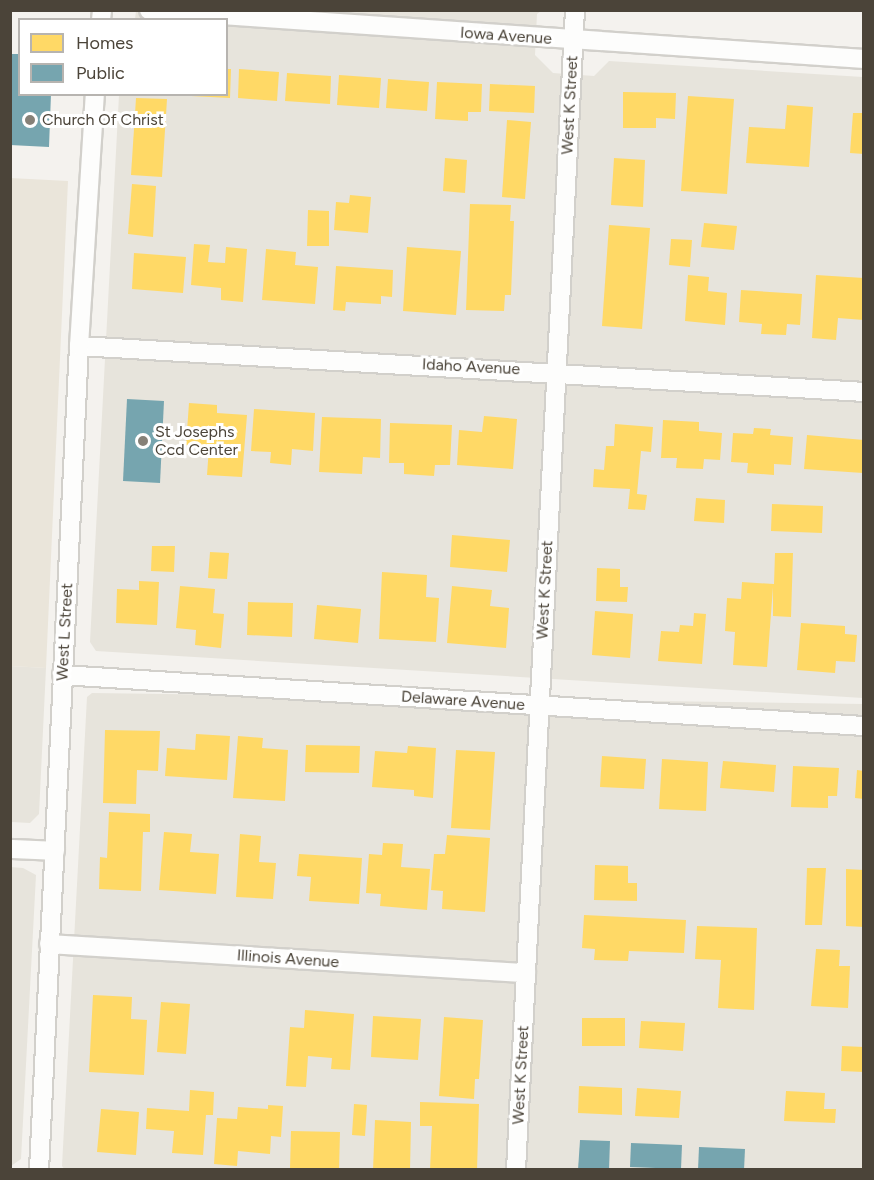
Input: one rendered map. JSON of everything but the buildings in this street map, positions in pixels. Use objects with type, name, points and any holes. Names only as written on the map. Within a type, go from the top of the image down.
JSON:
[{"type":"street","name":"Iowa Avenue","points":[[149,10],[864,59]]},
{"type":"street","name":"West K Street","points":[[516,1170],[575,10]]},
{"type":"street","name":"West L Street","points":[[39,1170],[79,346],[95,96]]},
{"type":"street","name":"Idaho Avenue","points":[[79,346],[557,372],[864,392]]},
{"type":"street","name":"Delaware Avenue","points":[[62,675],[864,726]]},
{"type":"street","points":[[10,849],[55,852]]},
{"type":"street","name":"Illinois Avenue","points":[[49,944],[526,973]]},
{"type":"shaded area","points":[[136,11],[541,11],[537,14],[535,55],[553,73],[594,76],[609,61],[863,77],[863,698],[96,651],[90,642],[119,96],[228,96],[228,18],[135,18]]},
{"type":"shaded area","points":[[10,178],[68,181],[46,668],[11,666]]},
{"type":"shaded area","points":[[10,666],[46,668],[39,814],[30,823],[11,822]]},
{"type":"shaded area","points":[[92,693],[863,704],[863,1169],[65,1170],[62,1166],[87,697]]},
{"type":"shaded area","points":[[10,867],[23,868],[36,875],[21,1159],[11,1166]]},
{"type":"place","name":"Church Of Christ","points":[[30,120]]},
{"type":"place","name":"St Josephs Ccd Center","points":[[143,441]]}]
